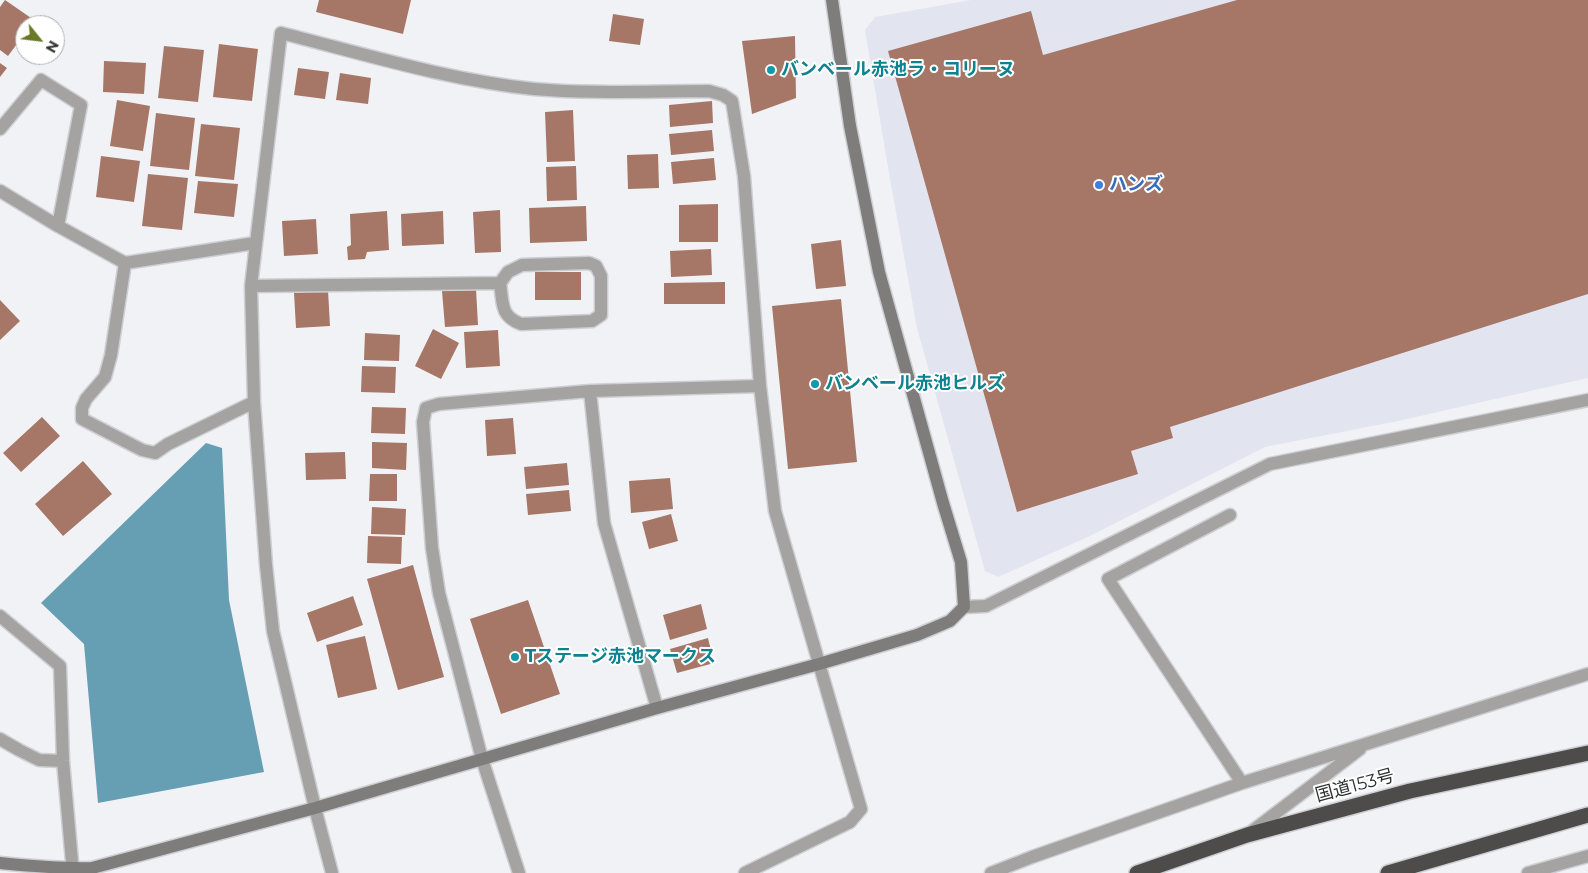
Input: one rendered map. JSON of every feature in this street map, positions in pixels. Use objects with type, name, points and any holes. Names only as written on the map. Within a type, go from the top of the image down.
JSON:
[{"type":"highway","name":"国道153号","points":[[1137,873],[1247,835],[1410,790],[1588,753]]},
{"type":"highway","points":[[1388,873],[1588,815]]},
{"type":"street","points":[[832,0],[850,126],[879,272],[961,562],[964,607]]},
{"type":"street","points":[[332,873],[273,631],[266,565],[254,402],[251,286],[281,33],[458,77],[534,89],[709,92],[723,95],[732,101],[744,176],[760,386],[775,511],[861,809],[850,822],[745,873]]},
{"type":"street","points":[[0,130],[41,80],[81,105],[58,226]]},
{"type":"street","points":[[0,191],[125,263],[255,243]]},
{"type":"street","points":[[125,263],[111,355],[105,377],[86,399],[82,408],[82,419],[142,450],[155,453],[168,444],[254,402]]},
{"type":"street","points":[[590,263],[596,266],[601,276],[601,315],[592,321],[521,324],[511,320],[504,314],[500,283],[508,272],[522,266],[590,263]]},
{"type":"street","points":[[251,286],[500,283]]},
{"type":"street","points":[[519,873],[482,759],[439,593],[432,548],[424,413],[426,408],[438,404],[590,392],[760,386]]},
{"type":"street","points":[[590,392],[604,523],[658,708]]},
{"type":"street","points":[[0,863],[73,871],[92,868],[315,808],[658,708],[819,664],[917,635],[950,621],[964,607],[986,606],[1270,464],[1588,400]]},
{"type":"street","points":[[1230,514],[1108,579],[1242,783]]},
{"type":"street","points":[[0,616],[60,666],[63,761],[73,871]]},
{"type":"street","points":[[991,873],[1242,783],[1588,674]]},
{"type":"street","points":[[0,739],[39,760],[63,761]]},
{"type":"street","points":[[1247,835],[1368,743]]},
{"type":"street","points":[[1528,873],[1588,856]]},
{"type":"street","points":[[1020,873],[1032,857]]},
{"type":"shaded area","points":[[971,0],[1588,0],[1588,378],[1398,421],[1265,447],[1090,536],[998,577],[985,571],[917,328],[865,30],[875,17]]},
{"type":"water","points":[[206,443],[222,448],[229,600],[264,772],[98,803],[84,644],[41,603]]},
{"type":"building","points":[[5,0],[27,15],[15,15],[15,47],[8,56],[0,50],[0,7]]},
{"type":"building","points":[[319,0],[411,0],[403,34],[316,12]]},
{"type":"building","points":[[1237,0],[1588,0],[1588,294],[1170,427],[1173,438],[1131,451],[1138,474],[1017,512],[888,51],[1031,11],[1043,55]]},
{"type":"building","points":[[613,14],[644,19],[640,45],[609,41]]},
{"type":"building","name":"バンベール赤池ラ・コリーヌ","points":[[795,36],[796,98],[752,114],[742,41]]},
{"type":"building","points":[[219,44],[258,49],[252,101],[213,97]]},
{"type":"building","points":[[164,46],[204,50],[198,102],[158,98]]},
{"type":"building","points":[[104,61],[146,63],[144,94],[103,92]]},
{"type":"building","points":[[0,63],[7,68],[0,77]]},
{"type":"building","points":[[298,68],[329,72],[325,99],[294,95]]},
{"type":"building","points":[[340,73],[371,78],[368,104],[336,100]]},
{"type":"building","points":[[117,100],[150,106],[143,151],[110,146]]},
{"type":"building","points":[[712,101],[713,123],[670,127],[669,105]]},
{"type":"building","points":[[573,110],[575,161],[547,162],[545,112]]},
{"type":"building","points":[[156,113],[195,118],[189,170],[150,166]]},
{"type":"building","points":[[201,124],[240,128],[234,180],[195,176]]},
{"type":"building","points":[[712,130],[714,151],[671,155],[669,134]]},
{"type":"building","points":[[658,154],[659,188],[628,189],[627,155]]},
{"type":"building","points":[[101,156],[140,161],[134,202],[96,197]]},
{"type":"building","points":[[714,158],[716,180],[673,184],[671,162]]},
{"type":"building","points":[[576,166],[577,200],[547,201],[546,167]]},
{"type":"building","points":[[148,174],[188,178],[182,230],[142,226]]},
{"type":"building","points":[[198,181],[238,184],[234,217],[194,213]]},
{"type":"building","points":[[718,204],[718,242],[679,242],[679,205]]},
{"type":"building","points":[[586,206],[587,241],[530,243],[529,208]]},
{"type":"building","points":[[500,210],[501,252],[475,253],[473,212]]},
{"type":"building","points":[[387,211],[389,250],[367,252],[365,259],[348,260],[347,247],[351,245],[350,214]]},
{"type":"building","points":[[443,211],[444,244],[402,246],[401,214]]},
{"type":"building","points":[[316,219],[318,254],[284,256],[282,221]]},
{"type":"building","points":[[841,240],[846,286],[816,289],[811,244]]},
{"type":"building","points":[[711,249],[712,275],[671,277],[670,251]]},
{"type":"building","points":[[535,272],[581,272],[581,300],[535,300]]},
{"type":"building","points":[[725,282],[725,304],[664,304],[664,283]]},
{"type":"building","points":[[476,289],[478,325],[445,327],[442,291]]},
{"type":"building","points":[[328,290],[330,326],[296,328],[294,293]]},
{"type":"building","name":"バンベール赤池ヒルズ","points":[[841,299],[857,462],[788,469],[772,306]]},
{"type":"building","points":[[0,300],[20,321],[0,340]]},
{"type":"building","points":[[433,329],[459,343],[441,379],[415,366]]},
{"type":"building","points":[[498,330],[500,366],[466,368],[464,332]]},
{"type":"building","points":[[365,333],[400,335],[399,361],[364,360]]},
{"type":"building","points":[[362,366],[396,367],[395,393],[361,392]]},
{"type":"building","points":[[372,407],[406,408],[405,434],[371,433]]},
{"type":"building","points":[[42,417],[60,436],[21,472],[3,453]]},
{"type":"building","points":[[513,418],[516,454],[487,456],[485,420]]},
{"type":"building","points":[[372,442],[407,443],[406,470],[372,468]]},
{"type":"building","points":[[345,452],[346,479],[306,480],[305,453]]},
{"type":"building","points":[[83,461],[112,494],[63,536],[35,504]]},
{"type":"building","points":[[567,463],[569,485],[526,489],[524,467]]},
{"type":"building","points":[[370,474],[397,474],[397,501],[369,501]]},
{"type":"building","points":[[670,478],[673,509],[631,513],[629,481]]},
{"type":"building","points":[[569,490],[571,511],[528,515],[526,494]]},
{"type":"building","points":[[372,507],[406,509],[405,535],[371,534]]},
{"type":"building","points":[[671,514],[678,541],[649,549],[642,522]]},
{"type":"building","points":[[368,536],[402,537],[401,564],[367,563]]},
{"type":"building","points":[[413,565],[444,677],[398,690],[367,579]]},
{"type":"building","points":[[353,596],[363,625],[317,642],[307,613]]},
{"type":"building","name":"Tステージ赤池マークス","points":[[528,600],[560,694],[501,714],[470,619]]},
{"type":"building","points":[[701,604],[707,629],[670,640],[663,615]]},
{"type":"building","points":[[365,636],[377,689],[338,698],[326,645]]},
{"type":"building","points":[[708,638],[714,663],[677,673],[670,649]]},
{"type":"place","name":"バンベール赤池ラ・コリーヌ","points":[[771,70]]},
{"type":"place","name":"ハンズ","points":[[1099,185]]},
{"type":"place","name":"バンベール赤池ヒルズ","points":[[815,384]]},
{"type":"place","name":"Tステージ赤池マークス","points":[[515,657]]}]
